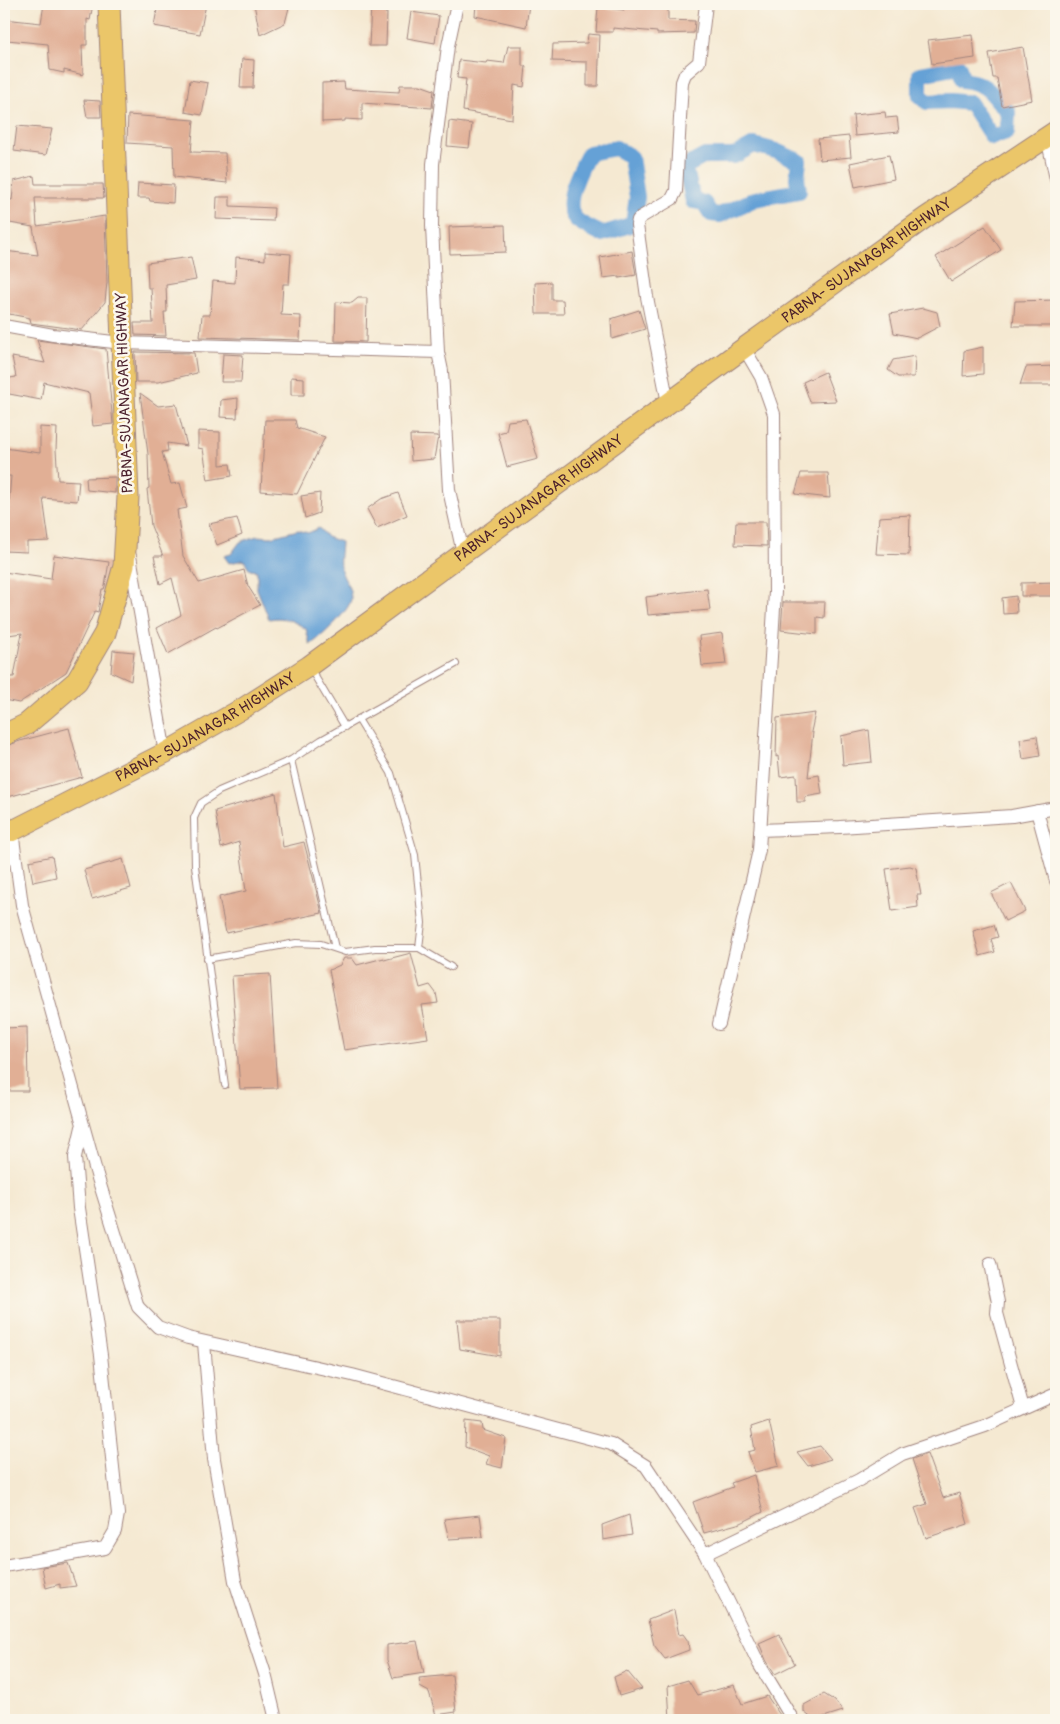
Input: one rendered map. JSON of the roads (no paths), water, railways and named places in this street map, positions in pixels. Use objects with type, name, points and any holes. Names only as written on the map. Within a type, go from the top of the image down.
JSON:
[{"type":"highway","name":"PABNA-SUJANAGAR HIGHWAY","points":[[4,735],[27,724],[77,681],[105,633],[124,566],[128,497],[109,4]]},
{"type":"main road","name":"PABNA- SUJANAGAR HIGHWAY","points":[[8,828],[165,753],[244,708],[309,666],[668,403],[925,218],[1052,134]]},
{"type":"street","points":[[457,4],[448,46],[433,164],[432,226],[438,352],[442,371],[449,490],[463,553]]},
{"type":"street","points":[[668,403],[647,297],[637,226],[638,220],[672,199],[676,191],[682,82],[685,74],[699,62],[706,4]]},
{"type":"street","points":[[1052,134],[1056,179]]},
{"type":"street","points":[[4,326],[53,335],[122,343],[438,352]]},
{"type":"street","points":[[719,1024],[759,850],[775,592],[774,414],[761,377],[744,348]]},
{"type":"street","points":[[126,533],[165,753]]},
{"type":"street","points":[[760,830],[840,828],[1012,816],[1056,808]]},
{"type":"street","points":[[1037,811],[1056,881]]},
{"type":"street","points":[[8,828],[22,905],[83,1124],[138,1307],[158,1327],[204,1342],[352,1375],[611,1444],[646,1466],[705,1554],[759,1664],[793,1720]]},
{"type":"street","points":[[4,1566],[105,1548],[114,1531],[118,1514],[101,1355],[79,1208],[75,1157],[83,1124]]},
{"type":"street","points":[[990,1264],[998,1302],[997,1313],[1023,1408]]},
{"type":"street","points":[[204,1342],[214,1459],[235,1581],[265,1674],[276,1720]]},
{"type":"street","points":[[705,1554],[784,1518],[859,1480],[902,1454],[985,1426],[1056,1394]]},
{"type":"lane","points":[[225,1085],[194,866],[194,818],[201,803],[219,791],[290,760],[321,740],[456,664]]},
{"type":"lane","points":[[309,666],[345,727]]},
{"type":"lane","points":[[358,720],[391,773],[415,855],[422,922],[419,948]]},
{"type":"lane","points":[[290,760],[335,948]]},
{"type":"lane","points":[[207,959],[296,943],[321,944],[345,952],[375,948],[419,948],[451,967]]},
{"type":"water","points":[[319,528],[327,537],[341,542],[340,567],[350,591],[351,599],[340,617],[310,645],[306,629],[302,626],[284,619],[269,619],[257,589],[257,571],[250,570],[244,560],[229,563],[224,556],[231,554],[240,542],[257,536],[271,537],[298,530],[308,533]]},
{"type":"waterway","points":[[959,67],[962,80],[984,87],[1008,112],[1007,132],[992,137],[970,103],[951,101],[927,102],[920,96],[920,74],[959,67]]},
{"type":"waterway","points":[[754,145],[776,151],[799,161],[797,178],[799,191],[755,199],[720,215],[711,214],[704,203],[693,201],[688,178],[681,169],[705,156],[734,156],[754,145]]},
{"type":"waterway","points":[[616,148],[631,157],[637,197],[633,224],[602,234],[583,225],[575,218],[572,212],[572,195],[578,176],[589,153],[616,148]]}]
